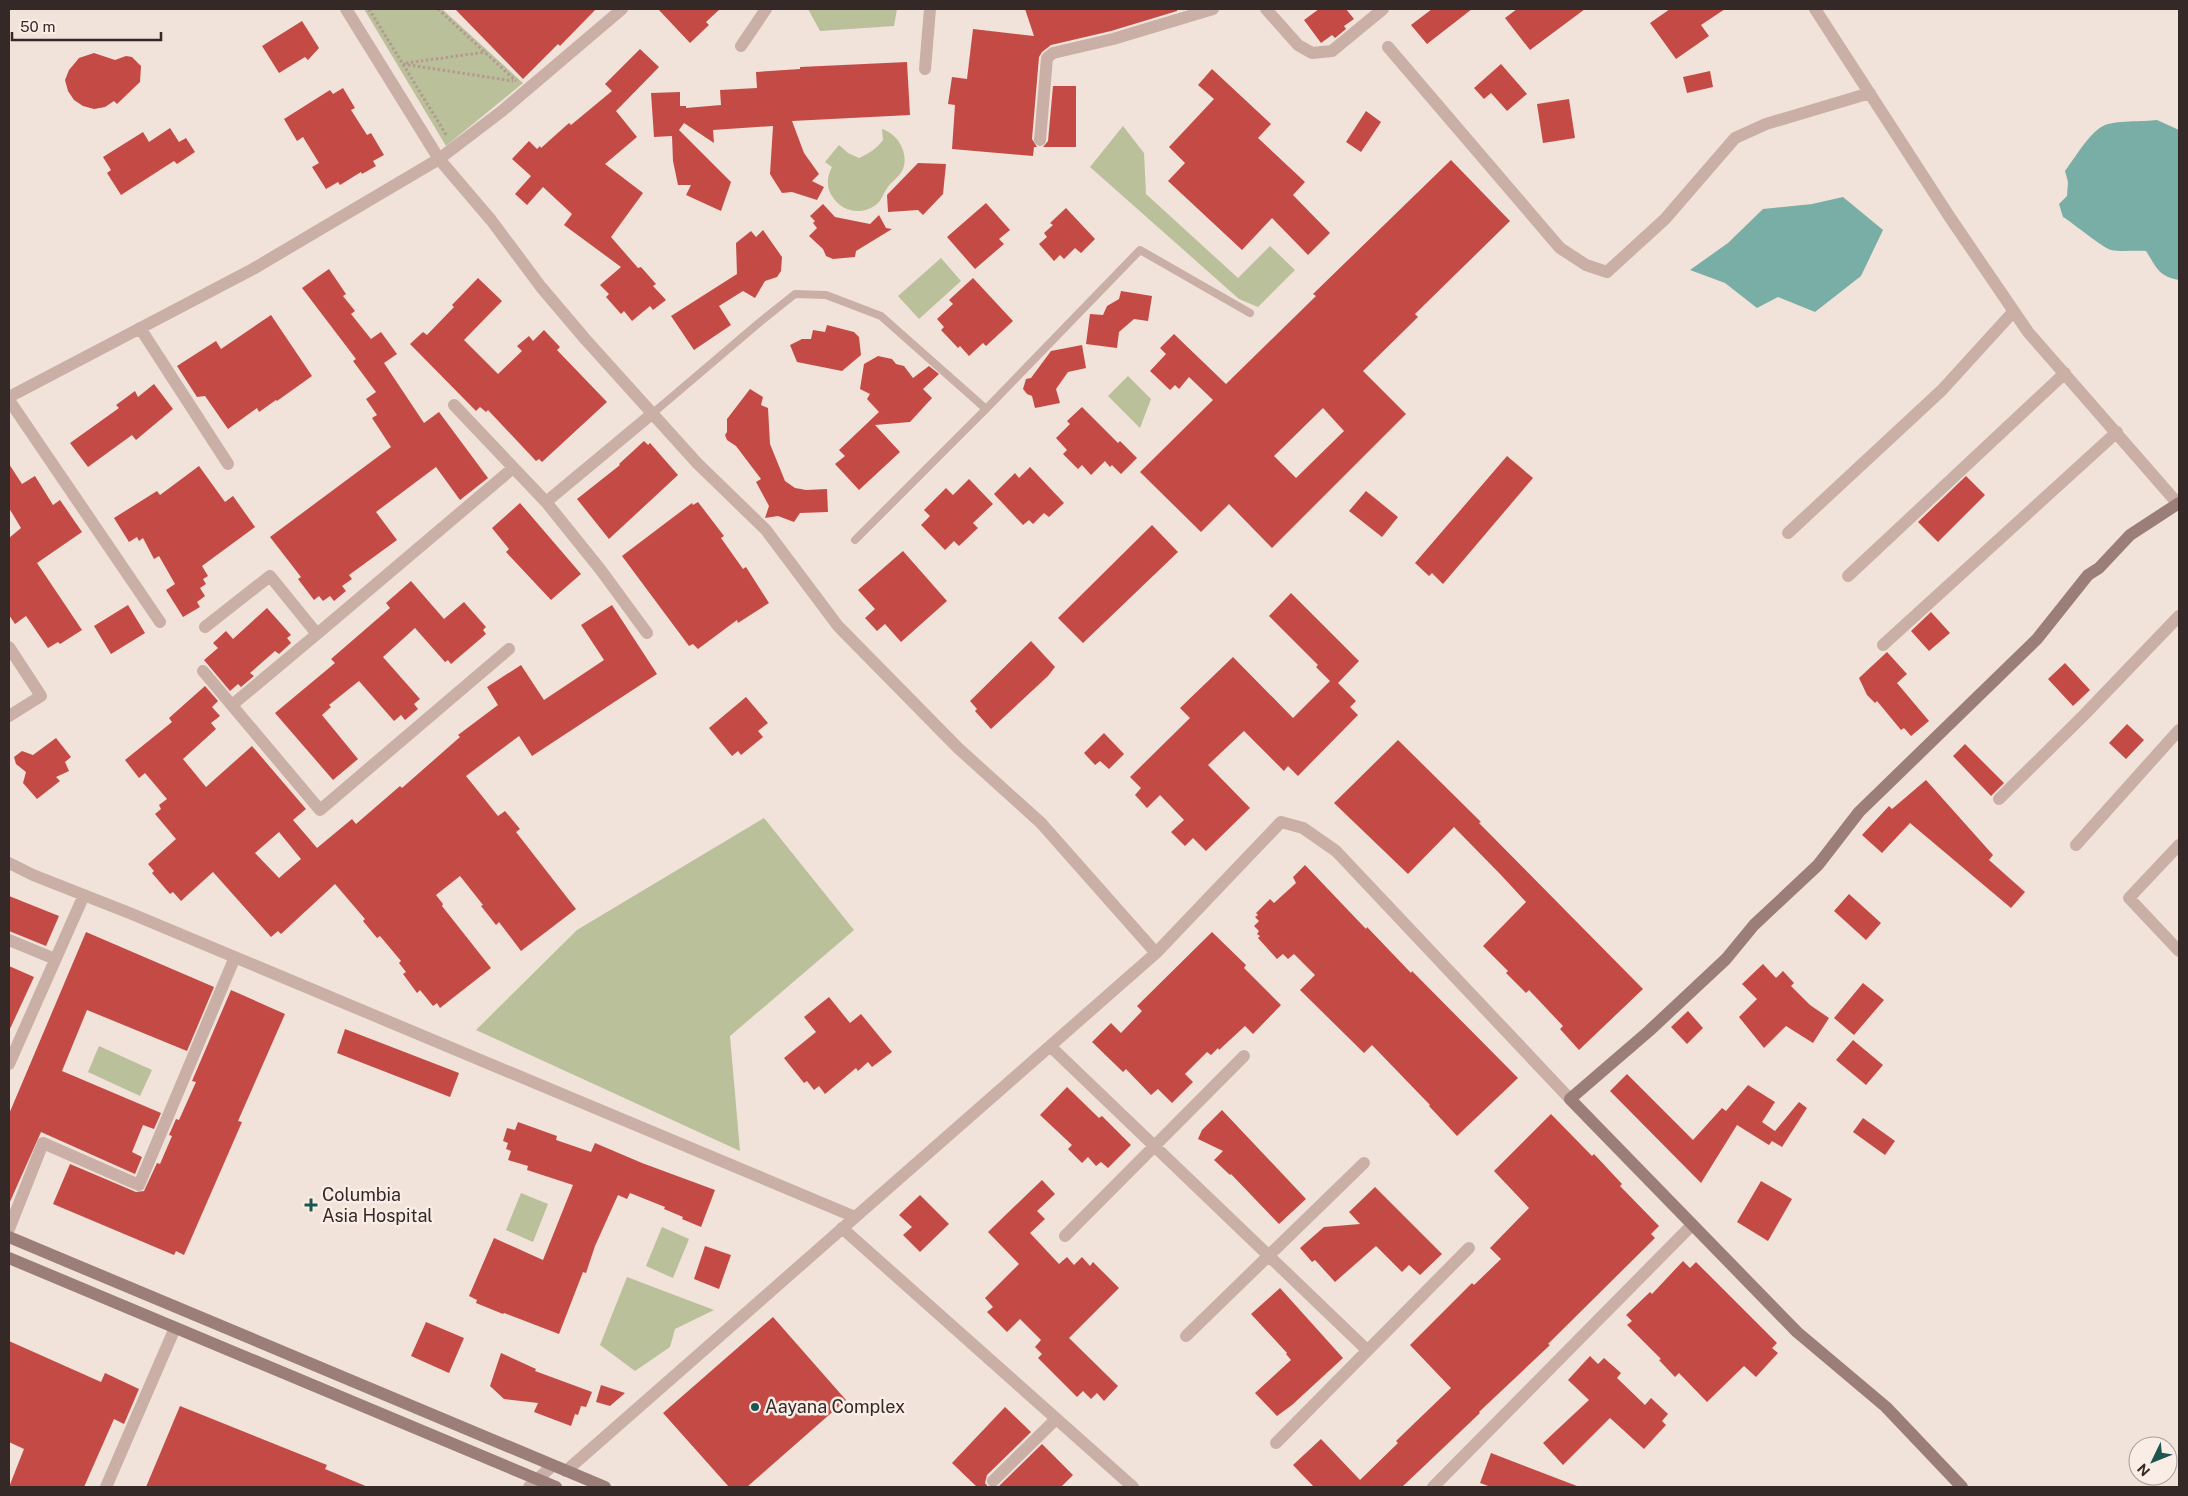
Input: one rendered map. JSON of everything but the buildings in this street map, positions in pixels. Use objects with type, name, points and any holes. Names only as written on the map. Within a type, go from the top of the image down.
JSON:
[{"type":"street","points":[[346,9],[439,159],[491,220],[541,287],[586,340],[698,464],[766,530],[838,626],[958,748],[1041,823],[1156,953]]},
{"type":"street","points":[[160,622],[9,398],[253,268],[439,159],[502,111],[622,9]]},
{"type":"street","points":[[741,46],[766,9]]},
{"type":"street","points":[[925,69],[930,9]]},
{"type":"street","points":[[1040,140],[1047,58],[1053,53],[1213,9]]},
{"type":"street","points":[[1266,9],[1298,45],[1312,53],[1332,51],[1384,9]]},
{"type":"street","points":[[1570,1098],[1649,1031],[1726,959],[1754,925],[1818,865],[1859,812],[2037,639],[2088,575],[2099,568],[2130,535],[2179,504],[2028,332],[1948,216],[1815,9]]},
{"type":"street","points":[[1388,47],[1560,248],[1586,266],[1607,272],[1665,218],[1735,138],[1766,124],[1870,93]]},
{"type":"street","points":[[1788,533],[1900,426],[1942,390],[2014,311]]},
{"type":"street","points":[[140,328],[228,464]]},
{"type":"street","points":[[1848,576],[2065,373]]},
{"type":"street","points":[[454,405],[546,502],[600,569],[647,632]]},
{"type":"street","points":[[546,502],[653,413]]},
{"type":"street","points":[[1883,645],[2117,432]]},
{"type":"street","points":[[232,704],[318,634],[514,468]]},
{"type":"street","points":[[205,627],[270,576],[318,634]]},
{"type":"street","points":[[1999,799],[2084,715],[2179,616]]},
{"type":"street","points":[[9,647],[41,696],[9,716]]},
{"type":"street","points":[[203,671],[320,810],[509,649]]},
{"type":"street","points":[[2076,845],[2179,730]]},
{"type":"street","points":[[566,1471],[1156,953],[1281,822],[1303,828],[1336,851],[1570,1098],[1797,1332],[1886,1406],[1962,1487]]},
{"type":"street","points":[[2179,845],[2129,898],[2179,951]]},
{"type":"street","points":[[9,863],[33,875],[235,957],[855,1217]]},
{"type":"street","points":[[9,1064],[84,895]]},
{"type":"street","points":[[9,940],[55,960]]},
{"type":"street","points":[[9,1228],[43,1143],[140,1185],[235,957]]},
{"type":"street","points":[[1050,1046],[1367,1350]]},
{"type":"street","points":[[1065,1236],[1244,1056]]},
{"type":"street","points":[[1186,1336],[1364,1163]]},
{"type":"street","points":[[1433,1487],[1692,1225]]},
{"type":"street","points":[[842,1228],[1133,1487]]},
{"type":"street","points":[[9,1237],[605,1487]]},
{"type":"street","points":[[1276,1442],[1469,1248]]},
{"type":"street","points":[[9,1258],[533,1483],[556,1487]]},
{"type":"street","points":[[107,1487],[175,1328]]},
{"type":"street","points":[[993,1482],[1056,1419]]},
{"type":"street","points":[[533,1483],[552,1466]]},
{"type":"lane","points":[[855,540],[986,410],[1140,250],[1250,313]]},
{"type":"lane","points":[[653,413],[795,294],[826,295],[881,316],[986,410]]},
{"type":"path","points":[[369,9],[448,138]]},
{"type":"path","points":[[403,64],[516,81],[438,9]]},
{"type":"path","points":[[403,64],[486,52]]},
{"type":"green space","points":[[364,9],[442,9],[523,83],[446,146]]},
{"type":"green space","points":[[808,9],[897,9],[894,26],[820,31]]},
{"type":"green space","points":[[1123,126],[1144,153],[1146,194],[1238,278],[1270,246],[1295,270],[1258,307],[1239,299],[1090,167]]},
{"type":"green space","points":[[882,129],[893,135],[901,145],[904,157],[903,169],[879,201],[872,207],[860,211],[847,209],[836,202],[830,193],[828,182],[832,167],[825,162],[839,145],[848,153],[859,158],[866,154],[883,140]]},
{"type":"green space","points":[[941,258],[961,281],[919,319],[898,296]]},
{"type":"green space","points":[[1128,376],[1151,399],[1140,428],[1108,396]]},
{"type":"green space","points":[[764,818],[854,930],[730,1036],[740,1151],[476,1030],[577,930]]},
{"type":"green space","points":[[99,1046],[152,1070],[140,1096],[88,1072]]},
{"type":"green space","points":[[521,1193],[548,1204],[533,1242],[506,1230]]},
{"type":"green space","points":[[662,1227],[689,1239],[673,1278],[646,1266]]},
{"type":"green space","points":[[627,1277],[714,1310],[675,1329],[670,1347],[635,1371],[600,1345]]},
{"type":"water","points":[[2157,120],[2179,130],[2179,280],[2162,274],[2146,251],[2111,250],[2102,245],[2063,217],[2059,204],[2067,196],[2068,182],[2065,171],[2087,140],[2098,129],[2114,123]]},
{"type":"water","points":[[1843,197],[1883,230],[1861,276],[1815,312],[1778,297],[1757,308],[1725,283],[1690,270],[1728,243],[1763,209],[1812,204]]},
{"type":"place","name":"Columbia Asia Hospital","points":[[311,1205]]},
{"type":"place","name":"Aayana Complex","points":[[755,1407]]}]
